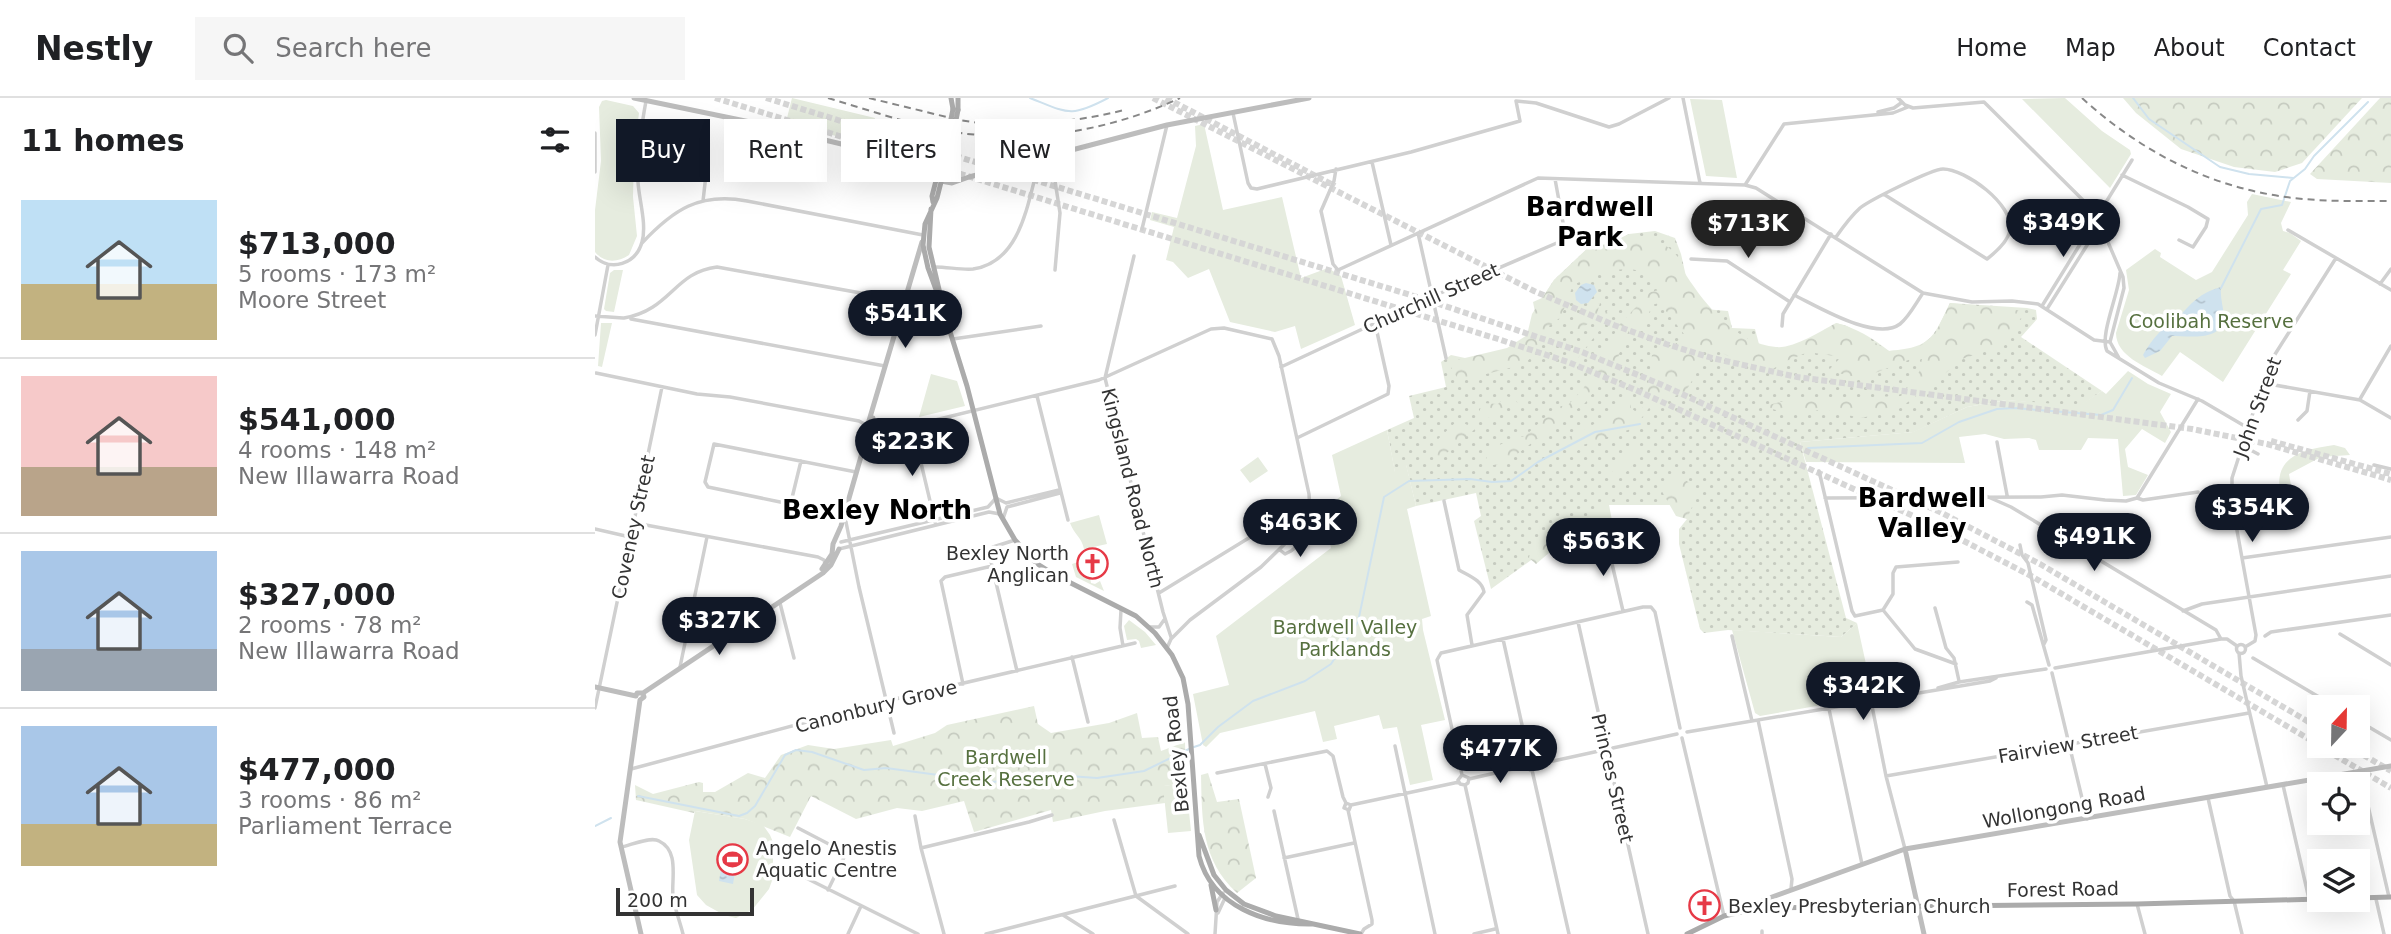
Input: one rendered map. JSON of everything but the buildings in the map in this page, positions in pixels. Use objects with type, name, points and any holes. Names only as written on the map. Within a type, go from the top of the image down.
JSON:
[{"type":"main road","points":[[634,98],[841,144]]},
{"type":"main road","name":"Bexley Road","points":[[951,98],[956,109]]},
{"type":"main road","name":"Bexley Road","points":[[954,119],[958,98]]},
{"type":"main road","points":[[1075,149],[1167,125],[1310,98]]},
{"type":"main road","name":"Bexley Road","points":[[927,268],[931,258],[929,241],[932,196],[938,182]]},
{"type":"main road","name":"Bexley Road","points":[[932,205],[923,237],[927,268],[942,306],[974,411],[1001,517],[1014,540],[1046,570],[1136,617],[1149,627],[1167,648],[1185,685],[1199,835],[1211,869],[1226,894],[1257,910],[1313,924]]},
{"type":"main road","points":[[597,687],[638,698],[644,697],[643,693],[680,667],[826,570],[838,545],[842,521],[923,237]]},
{"type":"main road","points":[[912,280],[915,273],[927,268]]},
{"type":"main road","points":[[780,600],[824,568],[838,545]]},
{"type":"main road","points":[[638,698],[621,848],[641,934]]},
{"type":"main road","name":"Wollongong Road","points":[[1751,909],[1764,900],[1791,889],[1905,849],[2391,766]]},
{"type":"main road","name":"Bexley Road","points":[[1199,835],[1199,856],[1209,879],[1243,909],[1263,918],[1345,929],[1360,934]]},
{"type":"main road","points":[[1905,849],[1924,934]]},
{"type":"main road","points":[[1209,879],[1217,912]]},
{"type":"main road","points":[[2370,897],[2390,897]]},
{"type":"main road","name":"Forest Road","points":[[1687,934],[1724,916],[1751,909],[2307,899]]},
{"type":"street","points":[[1233,113],[1248,183],[1251,188],[1257,189],[1372,162],[1520,121],[1516,101],[1520,100],[1609,127],[1669,98]]},
{"type":"street","points":[[1683,98],[1700,183]]},
{"type":"street","points":[[1898,98],[1908,107]]},
{"type":"street","points":[[642,243],[638,158],[646,100]]},
{"type":"street","points":[[1745,185],[1784,124],[1899,112],[1908,107],[1986,100],[2098,217],[2123,277],[2124,288],[2110,342],[2119,358]]},
{"type":"street","points":[[1872,114],[1894,108],[1901,103]]},
{"type":"street","points":[[1142,229],[1167,125]]},
{"type":"street","points":[[595,133],[595,172]]},
{"type":"street","points":[[2042,306],[2132,160]]},
{"type":"street","points":[[1372,162],[1391,245]]},
{"type":"street","points":[[1336,169],[1334,181],[1321,211],[1335,268],[1343,268],[1535,179],[1745,185],[1756,188],[1923,293],[1972,302],[2012,301],[2042,306],[2094,340],[2110,342]]},
{"type":"street","points":[[1836,237],[1863,206],[1885,195],[1940,169],[1955,171],[1987,190],[2005,211],[2010,229],[2004,243],[1987,259],[1885,195]]},
{"type":"street","points":[[2122,175],[2208,219],[2193,247],[2179,240]]},
{"type":"street","name":"Churchill Street","points":[[1281,368],[1432,297],[1566,239],[1555,179]]},
{"type":"street","points":[[702,201],[704,182]]},
{"type":"street","points":[[927,268],[975,268],[995,261],[1009,250],[1019,231],[1033,182]]},
{"type":"street","points":[[1055,270],[1061,214],[1056,182]]},
{"type":"street","points":[[595,257],[608,265],[616,266],[625,262],[634,256],[642,243],[670,216],[686,206],[702,201],[739,200],[923,237]]},
{"type":"street","points":[[2047,309],[2101,223]]},
{"type":"street","points":[[2288,230],[2391,290]]},
{"type":"street","points":[[1418,233],[1446,358]]},
{"type":"street","points":[[1782,326],[1783,314],[1831,234]]},
{"type":"street","name":"Kingsland Road North","points":[[1134,256],[1105,378],[1171,639]]},
{"type":"street","name":"John Street","points":[[2245,647],[2255,641],[2256,635],[2231,488],[2272,359],[2336,258]]},
{"type":"street","points":[[1691,259],[1727,261],[1790,302]]},
{"type":"street","points":[[595,335],[596,316],[608,265]]},
{"type":"street","points":[[624,318],[656,307],[693,273],[717,267],[735,268],[905,301]]},
{"type":"street","points":[[2380,284],[2391,270]]},
{"type":"street","points":[[2120,271],[2118,289],[2103,341],[2107,351],[2170,389],[2198,400],[2248,428]]},
{"type":"street","points":[[1794,295],[1851,322],[1880,328],[1901,324],[1923,293]]},
{"type":"street","points":[[596,316],[624,318],[887,367]]},
{"type":"street","points":[[1297,438],[1388,394],[1389,387],[1375,323]]},
{"type":"street","points":[[952,339],[1041,326]]},
{"type":"street","points":[[864,446],[869,439],[883,433],[1105,378],[1211,329],[1224,328],[1272,339],[1276,345],[1297,438],[1310,504],[1308,514],[1303,525],[1280,550],[1190,620],[1171,639],[1167,648]]},
{"type":"street","points":[[2360,400],[2391,346]]},
{"type":"street","points":[[595,372],[662,387],[859,421],[867,419],[873,412]]},
{"type":"street","points":[[2263,383],[2360,400],[2391,418]]},
{"type":"street","name":"Coveney Street","points":[[595,708],[597,687],[635,523],[662,387]]},
{"type":"street","points":[[2298,420],[2306,413],[2310,391]]},
{"type":"street","points":[[1037,396],[1068,520]]},
{"type":"street","points":[[2137,498],[2198,400]]},
{"type":"street","points":[[859,421],[870,429],[883,433]]},
{"type":"street","points":[[912,425],[935,522]]},
{"type":"street","points":[[1997,442],[2007,495]]},
{"type":"street","points":[[801,461],[792,502],[785,503],[708,487],[705,482],[714,444],[801,461],[856,472]]},
{"type":"street","points":[[2243,446],[2258,454]]},
{"type":"street","points":[[2374,465],[2391,469]]},
{"type":"street","points":[[1819,471],[1855,616],[1883,610],[1893,594],[1892,575],[1896,567],[1958,562]]},
{"type":"street","points":[[838,545],[988,507],[996,498],[1005,503],[1060,491]]},
{"type":"street","points":[[935,522],[989,512],[1001,517],[1007,507],[1060,491]]},
{"type":"street","points":[[1825,498],[2062,495],[2126,501],[2198,492]]},
{"type":"street","points":[[1986,496],[2011,507],[2215,630],[2221,639]]},
{"type":"street","points":[[1444,501],[1459,570],[1478,580],[1484,592],[1467,615],[1472,645]]},
{"type":"street","points":[[845,512],[894,733]]},
{"type":"street","points":[[635,523],[818,557],[824,560],[824,568]]},
{"type":"street","points":[[1280,550],[1285,554],[1291,551],[1320,527]]},
{"type":"street","points":[[595,530],[630,537]]},
{"type":"street","points":[[1159,593],[1252,536]]},
{"type":"street","points":[[680,667],[707,537]]},
{"type":"street","points":[[2242,558],[2391,537]]},
{"type":"street","points":[[1606,538],[1623,611]]},
{"type":"street","points":[[1014,540],[991,548],[989,553],[1017,671]]},
{"type":"street","points":[[2020,545],[2031,576],[2046,640],[2048,667],[2052,673],[2087,819]]},
{"type":"street","points":[[963,684],[941,581],[945,577],[992,566]]},
{"type":"street","points":[[2183,611],[2202,604],[2249,596],[2391,576]]},
{"type":"street","points":[[780,600],[794,658]]},
{"type":"street","points":[[2027,603],[2032,605],[2041,641],[2045,644]]},
{"type":"street","points":[[1118,606],[1123,646]]},
{"type":"street","points":[[1459,782],[1462,775],[1438,656],[1445,651],[1623,611],[1651,607],[1655,612],[1680,728],[1677,734]]},
{"type":"street","points":[[1935,608],[1945,647],[1953,655],[1956,664],[1959,682]]},
{"type":"street","points":[[1883,610],[1915,649],[1956,664]]},
{"type":"street","points":[[2265,636],[2271,632],[2391,615]]},
{"type":"street","points":[[1121,621],[1128,616],[1136,617]]},
{"type":"street","points":[[1149,627],[1159,627],[1165,618]]},
{"type":"street","points":[[1168,626],[1174,628],[1190,620]]},
{"type":"street","name":"Princes Street","points":[[1578,622],[1648,934]]},
{"type":"street","points":[[2340,634],[2391,665]]},
{"type":"street","points":[[1732,636],[1752,722]]},
{"type":"street","points":[[1503,639],[1530,761],[1535,765]]},
{"type":"street","points":[[1682,738],[1687,732],[2221,639],[2245,647],[2244,651],[2239,653]]},
{"type":"street","name":"Canonbury Grove","points":[[630,769],[888,701],[1135,643]]},
{"type":"street","points":[[2237,646],[2241,676],[2267,788]]},
{"type":"street","points":[[1072,657],[1088,722]]},
{"type":"street","points":[[2253,658],[2316,695]]},
{"type":"street","points":[[2052,673],[2055,668]]},
{"type":"street","points":[[1936,689],[1959,682],[1996,678]]},
{"type":"street","points":[[1871,701],[1886,776],[1905,849]]},
{"type":"street","points":[[1829,709],[1862,865]]},
{"type":"street","name":"Fairview Street","points":[[1886,776],[2249,713]]},
{"type":"street","points":[[1758,720],[1792,879],[1791,889]]},
{"type":"street","points":[[1680,728],[1687,732]]},
{"type":"street","points":[[2370,728],[2391,740]]},
{"type":"street","points":[[1532,770],[1535,765],[1677,734],[1682,738],[1724,916]]},
{"type":"street","points":[[1395,746],[1435,934]]},
{"type":"street","points":[[1217,773],[1324,751],[1333,756],[1346,803],[1344,808],[1348,810],[1372,924],[1360,934]]},
{"type":"street","points":[[1498,934],[1465,785],[1469,779],[1526,766],[1530,761]]},
{"type":"street","points":[[1265,764],[1271,788],[1268,797]]},
{"type":"street","points":[[1526,766],[1532,770],[1569,934]]},
{"type":"street","points":[[2360,771],[2390,897]]},
{"type":"street","points":[[1462,775],[1469,779]]},
{"type":"street","points":[[1346,803],[1351,805],[1459,782],[1465,785]]},
{"type":"street","points":[[2283,785],[2307,890]]},
{"type":"street","points":[[2208,798],[2230,895],[2242,934]]},
{"type":"street","points":[[1348,810],[1351,805]]},
{"type":"street","points":[[1274,811],[1298,919]]},
{"type":"street","points":[[921,848],[1052,815]]},
{"type":"street","points":[[915,816],[944,934]]},
{"type":"street","points":[[1114,820],[1136,896],[1188,934]]},
{"type":"street","points":[[798,828],[846,853],[828,890]]},
{"type":"street","points":[[621,848],[655,839],[667,849],[673,863],[673,897],[683,934]]},
{"type":"street","points":[[1284,858],[1354,843]]},
{"type":"street","points":[[787,869],[918,934]]},
{"type":"street","points":[[1792,879],[1803,886]]},
{"type":"street","points":[[986,934],[1175,886]]},
{"type":"street","points":[[1215,934],[1217,912],[1226,894]]},
{"type":"street","points":[[2376,897],[2384,934]]},
{"type":"street","points":[[2137,904],[2145,934]]},
{"type":"street","points":[[848,934],[861,906]]},
{"type":"street","points":[[1063,915],[1093,934]]},
{"type":"street","points":[[1699,927],[1701,934]]},
{"type":"street","points":[[1474,934],[1495,929]]},
{"type":"green space","points":[[792,98],[875,118],[841,119],[841,137],[827,134],[827,119],[787,119]]},
{"type":"green space","points":[[2065,98],[2102,131],[2130,150],[2131,154],[2110,188],[2022,99]]},
{"type":"green space","points":[[2123,98],[2362,98],[2302,163],[2275,172],[2234,167],[2181,149],[2136,113]]},
{"type":"green space","points":[[2380,98],[2391,98],[2391,183],[2317,179],[2310,174]]},
{"type":"green space","points":[[1690,99],[1722,100],[1737,178],[1706,176]]},
{"type":"green space","points":[[602,101],[633,106],[639,113],[638,119],[616,119],[616,182],[633,182],[637,236],[629,255],[615,260],[602,258],[595,252],[595,210],[601,161],[599,107]]},
{"type":"green space","points":[[1204,124],[1223,210],[1282,197],[1301,278],[1328,268],[1341,276],[1355,325],[1301,349],[1295,326],[1275,332],[1230,322],[1209,269],[1188,278],[1173,262],[1166,260],[1174,227],[1150,220],[1152,212],[1177,218],[1196,146],[1195,126]]},
{"type":"green space","name":"Coolibah Reserve","points":[[2252,194],[2291,202],[2281,223],[2283,231],[2301,241],[2283,270],[2291,274],[2223,382],[2180,352],[2162,376],[2126,354],[2117,341],[2116,333],[2129,290],[2126,270],[2155,249],[2161,253],[2160,257],[2196,280],[2212,272],[2248,215],[2247,202]]},
{"type":"green space","points":[[1655,231],[1675,238],[1693,308],[1728,311],[1732,328],[1755,329],[1760,348],[1782,349],[1836,333],[1836,323],[1864,334],[1889,351],[1903,349],[1922,344],[1929,339],[1950,303],[2027,308],[2036,310],[2037,319],[2021,337],[2102,391],[2079,407],[2007,400],[1967,407],[1914,432],[1800,442],[1846,618],[1857,623],[1841,637],[1728,630],[1704,633],[1700,629],[1679,544],[1679,529],[1687,519],[1661,488],[1672,505],[1609,505],[1615,536],[1541,553],[1491,589],[1474,521],[1481,516],[1476,493],[1416,506],[1406,465],[1395,473],[1387,430],[1414,418],[1409,396],[1446,387],[1441,362],[1451,355],[1507,367],[1541,342],[1533,302],[1542,298],[1554,280],[1590,246],[1609,244],[1629,234]]},
{"type":"green space","points":[[1629,234],[1655,240],[1667,247],[1678,258],[1694,287],[1724,322],[1748,339],[1776,347],[1807,339],[1836,323],[1847,326],[1889,351],[1916,349],[1935,334],[1950,303],[2025,311],[2005,345],[1962,359],[1897,410],[1861,418],[1821,409],[1801,416],[1764,407],[1789,401],[1838,401],[1901,396],[1919,372],[1922,359],[1911,359],[1862,378],[1828,371],[1841,357],[1808,352],[1765,374],[1714,349],[1704,349],[1697,372],[1686,391],[1649,408],[1634,428],[1583,445],[1576,452],[1563,440],[1604,419],[1631,394],[1631,408],[1639,414],[1646,401],[1652,355],[1687,338],[1666,311],[1665,301],[1652,305],[1642,328],[1630,328],[1617,366],[1585,403],[1513,457],[1500,464],[1488,466],[1485,461],[1491,449],[1525,436],[1556,407],[1568,405],[1583,389],[1620,324],[1650,292],[1664,289],[1645,272],[1622,269],[1597,275],[1573,285],[1561,317],[1549,326],[1547,339],[1525,364],[1459,381],[1448,362],[1507,348],[1527,335],[1532,314],[1554,280],[1590,246],[1609,244]]},
{"type":"green space","points":[[623,270],[614,312],[604,309],[610,273]]},
{"type":"green space","points":[[1600,303],[1599,314],[1611,309],[1613,313],[1577,359],[1567,364],[1597,324],[1594,319],[1581,329],[1574,329],[1576,319],[1586,308]]},
{"type":"green space","points":[[601,323],[612,323],[602,367],[598,366]]},
{"type":"green space","points":[[2128,371],[2171,394],[2160,412],[2171,432],[2165,443],[2142,429],[2125,449],[2128,467],[2148,475],[2136,495],[2123,496],[2118,439],[2088,438],[2081,450],[2039,450],[2036,440],[2029,438],[2004,439],[1985,434],[1959,437],[1965,463],[1806,462],[1800,442],[1913,432],[1967,407],[2007,400],[2079,406],[2102,391],[2106,394]]},
{"type":"green space","points":[[931,374],[957,381],[965,406],[919,417]]},
{"type":"green space","points":[[1506,396],[1515,399],[1518,404],[1487,419],[1478,416],[1482,403],[1498,404]]},
{"type":"green space","points":[[1458,420],[1475,429],[1442,457],[1435,456],[1435,442]]},
{"type":"green space","name":"Bardwell Valley Parklands","points":[[1387,430],[1395,472],[1406,464],[1416,506],[1407,509],[1431,616],[1422,619],[1423,630],[1445,720],[1421,725],[1433,780],[1410,785],[1397,727],[1383,729],[1379,715],[1334,726],[1337,739],[1323,742],[1315,711],[1220,733],[1206,747],[1203,745],[1193,694],[1229,685],[1216,636],[1331,548],[1323,510],[1341,496],[1332,455]]},
{"type":"green space","points":[[2334,445],[2345,448],[2350,455],[2321,457],[2289,474],[2293,497],[2282,500],[2279,486],[2284,465],[2309,450]]},
{"type":"green space","points":[[1632,447],[1641,451],[1636,460],[1626,472],[1612,479],[1611,473]]},
{"type":"green space","points":[[1258,457],[1268,471],[1250,483],[1240,470]]},
{"type":"green space","points":[[1679,473],[1693,487],[1694,502],[1687,519],[1676,516],[1660,488],[1671,474]]},
{"type":"green space","points":[[1609,505],[1610,530],[1603,536],[1556,547],[1536,564],[1529,558],[1531,546],[1546,535],[1570,526],[1586,531],[1594,526],[1593,518],[1598,508]]},
{"type":"green space","points":[[1099,515],[1107,544],[1084,549],[1070,523]]},
{"type":"green space","points":[[1087,559],[1091,583],[1100,581],[1104,591],[1076,577],[1072,564]]},
{"type":"green space","points":[[1129,620],[1156,645],[1141,648],[1136,639],[1127,640],[1124,626]]},
{"type":"green space","points":[[1857,623],[1873,696],[1760,716],[1755,713],[1732,630],[1841,637]]},
{"type":"green space","name":"Bardwell Creek Reserve","points":[[1034,706],[1038,724],[1051,733],[1109,723],[1137,713],[1142,738],[1158,737],[1161,751],[1185,742],[1186,783],[1164,786],[1165,803],[1105,811],[1053,822],[1051,810],[974,832],[964,801],[922,811],[897,808],[856,819],[811,796],[790,837],[745,819],[695,811],[694,813],[636,800],[635,785],[653,794],[699,782],[703,783],[703,792],[715,792],[748,773],[765,778],[781,755],[808,745],[834,749],[891,740],[893,746],[935,733],[947,725]]},
{"type":"green space","points":[[1208,773],[1217,802],[1239,799],[1256,878],[1237,893],[1216,867],[1206,838],[1201,775]]},
{"type":"green space","points":[[1186,783],[1191,831],[1168,833],[1163,786]]},
{"type":"green space","name":"Angelo Anestis Aquatic Centre","points":[[695,811],[745,819],[763,825],[773,842],[773,878],[769,889],[752,910],[736,918],[706,905],[697,895],[689,840]]},
{"type":"water","points":[[1586,283],[1594,285],[1597,292],[1588,303],[1581,304],[1576,300],[1575,293]]},
{"type":"water","points":[[2221,287],[2224,316],[2218,330],[2204,336],[2172,336],[2160,351],[2145,358],[2145,351],[2161,331],[2175,322],[2196,299]]},
{"type":"water","points":[[725,847],[739,850],[733,884],[719,881]]},
{"type":"waterway","points":[[1030,98],[1069,111],[1085,109],[1108,98]]},
{"type":"waterway","points":[[2133,98],[2149,119],[2220,167],[2249,174],[2293,178]]},
{"type":"waterway","points":[[2221,288],[2261,209],[2282,205],[2290,181],[2305,169],[2314,156],[2368,102]]},
{"type":"waterway","points":[[1808,448],[1922,443],[1959,422],[1997,409],[2101,415],[2113,410],[2132,378]]},
{"type":"waterway","points":[[1194,747],[1200,745],[1218,727],[1253,701],[1305,681],[1331,664],[1358,622],[1384,497],[1409,481],[1511,481],[1538,462],[1595,432],[1640,424]]},
{"type":"waterway","points":[[638,796],[739,816],[755,806],[785,755],[796,750],[812,752],[864,770],[886,768],[991,782],[1069,776],[1097,778],[1144,771],[1189,749]]},
{"type":"waterway","points":[[595,826],[611,818]]},
{"type":"tunnel","points":[[715,98],[841,136]]},
{"type":"tunnel","points":[[766,98],[1430,301],[1582,352],[1660,384],[1940,512],[2040,564],[2307,721]]},
{"type":"tunnel","points":[[1153,98],[1534,291],[1666,344],[1712,358],[1797,377],[2192,429],[2267,444],[2391,480]]},
{"type":"tunnel","points":[[1166,98],[1335,186]]},
{"type":"tunnel","points":[[961,174],[1498,339],[1568,362],[1638,391],[1933,525],[2033,577],[2307,738]]},
{"type":"tunnel","points":[[2271,441],[2391,474]]},
{"type":"tunnel","points":[[2340,758],[2391,788]]},
{"type":"tunnel","points":[[2369,758],[2391,771]]},
{"type":"railway","points":[[828,98],[941,130],[1002,136],[1033,136],[1093,127],[1123,120],[1180,98]]},
{"type":"railway","points":[[869,98],[975,122]]},
{"type":"railway","points":[[2082,98],[2149,148],[2173,162],[2224,183],[2293,198],[2391,201]]},
{"type":"railway","points":[[1075,119],[1124,110]]},
{"type":"place","name":"Bexley North Anglican","points":[[1092,564]]},
{"type":"place","name":"Angelo Anestis Aquatic Centre","points":[[733,859]]},
{"type":"place","name":"Bexley Presbyterian Church","points":[[1705,906]]},
{"type":"district","name":"Bardwell Park","points":[[1590,222]]},
{"type":"district","name":"Bexley North","points":[[877,510]]},
{"type":"district","name":"Bardwell Valley","points":[[1922,513]]}]
